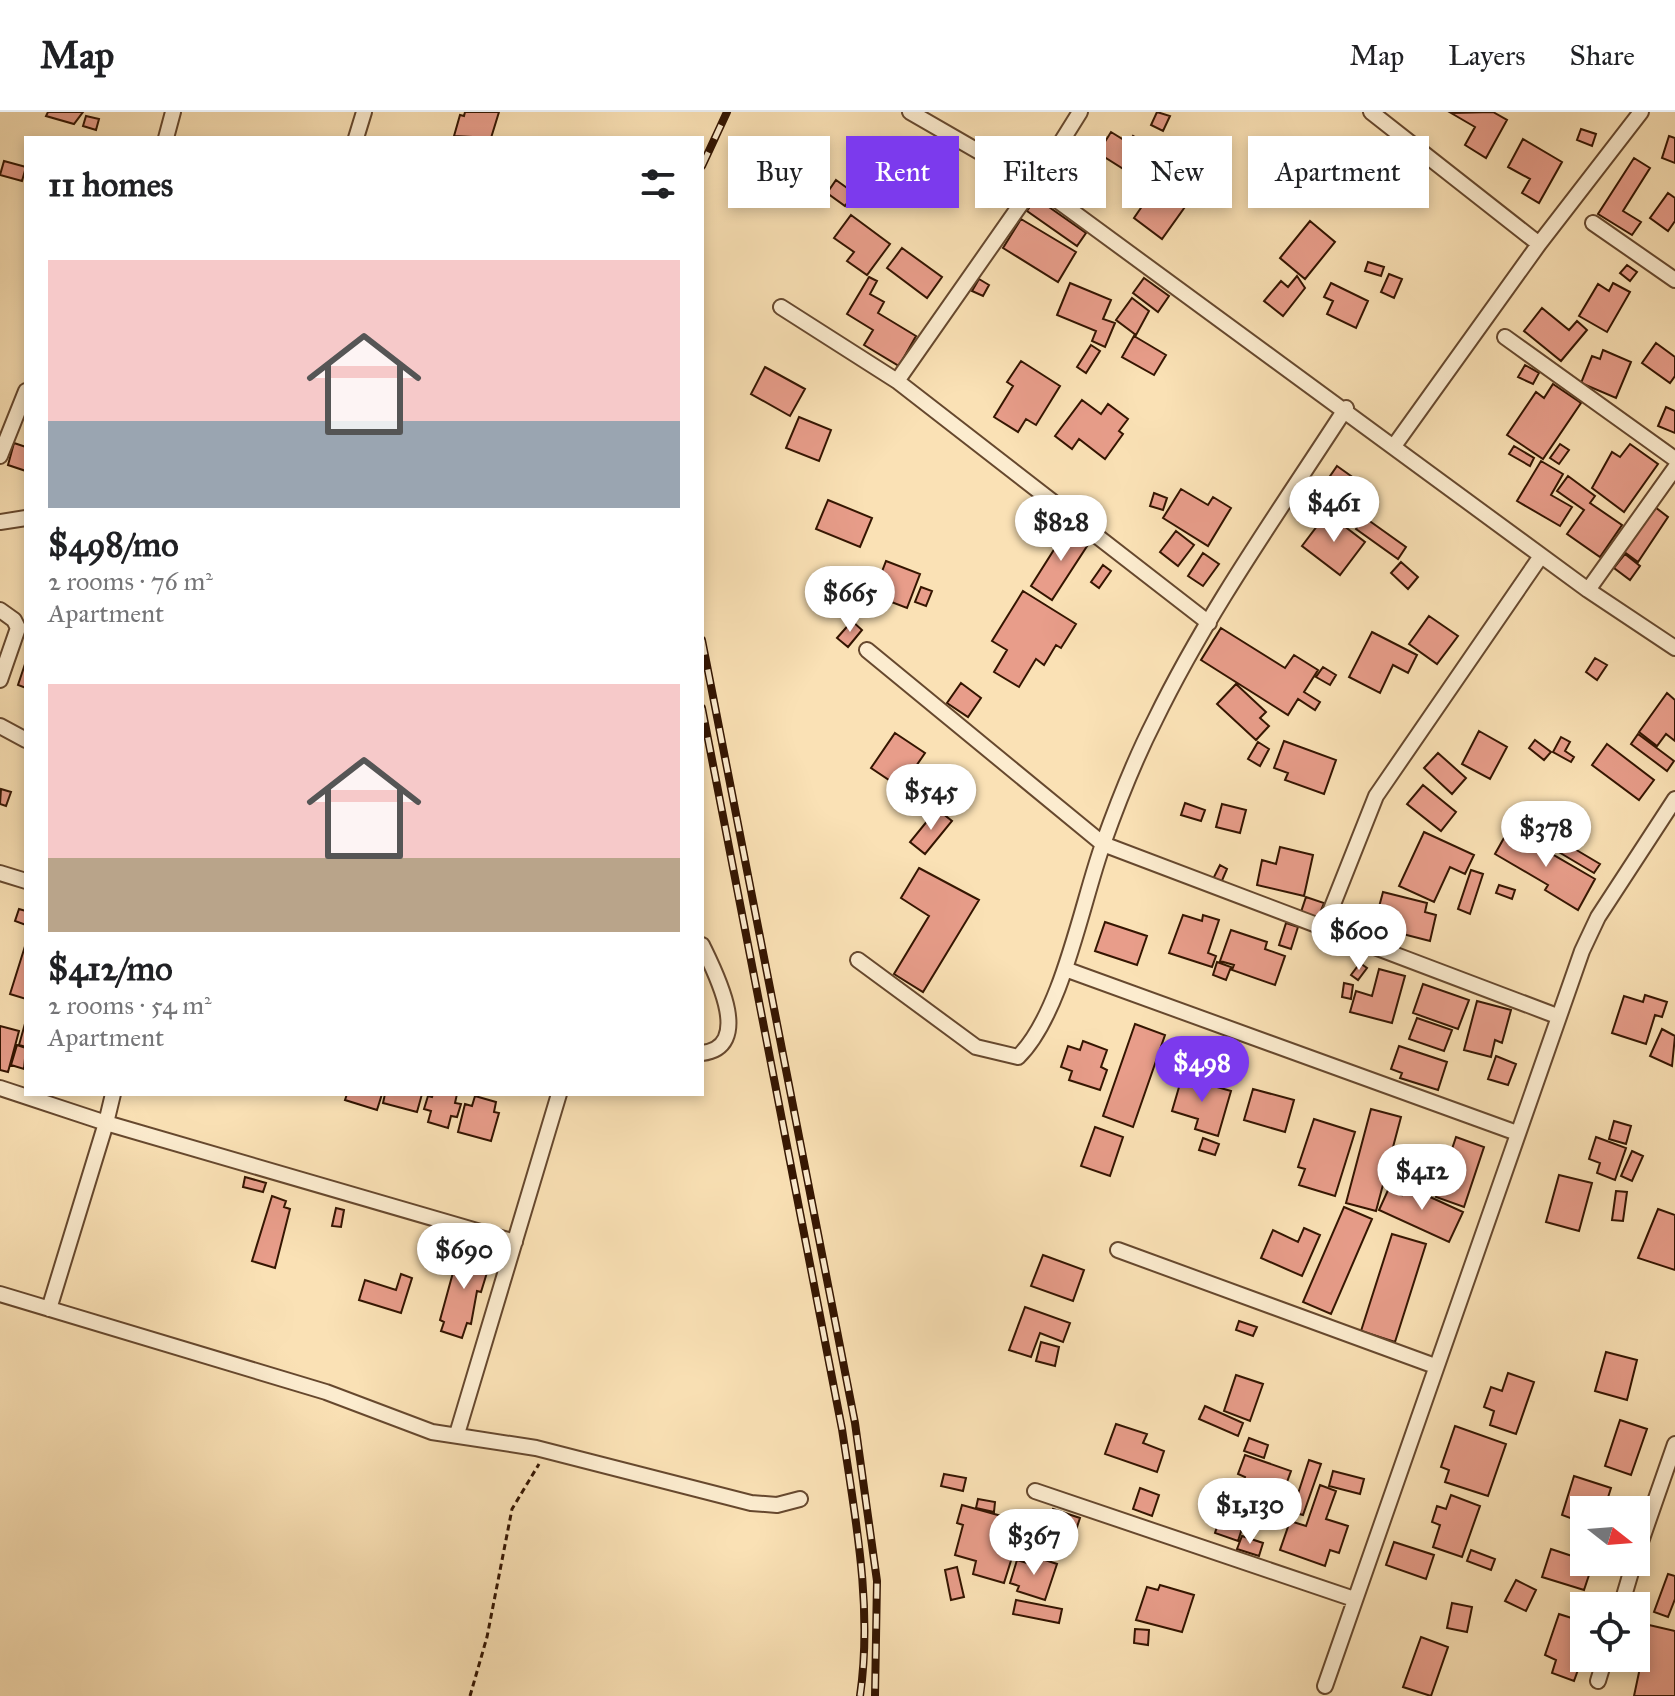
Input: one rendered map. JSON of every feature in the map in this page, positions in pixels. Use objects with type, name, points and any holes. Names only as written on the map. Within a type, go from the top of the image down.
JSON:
[{"type":"street","points":[[167,136],[173,112]]},
{"type":"street","points":[[357,136],[364,112]]},
{"type":"street","points":[[910,112],[975,149]]},
{"type":"street","points":[[1065,136],[1080,112]]},
{"type":"street","points":[[1371,112],[1539,244]]},
{"type":"street","points":[[1394,446],[1539,244],[1641,112]]},
{"type":"street","points":[[897,381],[1018,208]]},
{"type":"street","points":[[1068,208],[1346,408],[1541,556],[1675,648]]},
{"type":"street","points":[[1593,223],[1675,280]]},
{"type":"street","points":[[781,307],[897,381],[1209,623]]},
{"type":"street","points":[[1505,337],[1675,459]]},
{"type":"street","points":[[0,456],[24,396]]},
{"type":"street","points":[[858,960],[976,1047],[1018,1057],[1029,1047],[1065,969],[1103,844],[1154,721],[1209,623],[1346,408]]},
{"type":"street","points":[[1588,590],[1675,468]]},
{"type":"street","points":[[0,522],[24,518]]},
{"type":"street","points":[[1324,927],[1376,796],[1541,556]]},
{"type":"street","points":[[0,610],[14,620],[18,628],[0,680]]},
{"type":"street","points":[[867,650],[1103,844],[1557,1016]]},
{"type":"street","points":[[0,726],[24,739]]},
{"type":"street","points":[[1325,1686],[1557,1016],[1598,917],[1675,799]]},
{"type":"street","points":[[0,873],[24,880]]},
{"type":"street","points":[[704,949],[722,986],[730,1019],[723,1043],[711,1052],[704,1053]]},
{"type":"street","points":[[1065,969],[1517,1133]]},
{"type":"street","points":[[0,1088],[24,1096]]},
{"type":"street","points":[[24,1096],[106,1123],[515,1242]]},
{"type":"street","points":[[49,1309],[113,1096]]},
{"type":"street","points":[[457,1434],[558,1096]]},
{"type":"street","points":[[1118,1250],[1435,1366]]},
{"type":"street","points":[[0,1294],[326,1392],[432,1432],[547,1450],[751,1503],[777,1505],[800,1499]]},
{"type":"street","points":[[1650,1516],[1675,1444]]},
{"type":"street","points":[[1035,1491],[1354,1599]]},
{"type":"street","points":[[1598,1681],[1601,1672]]},
{"type":"path","points":[[470,1696],[487,1637],[512,1509],[547,1450]]},
{"type":"building","points":[[48,112],[83,112],[74,124],[46,116]]},
{"type":"building","points":[[465,112],[499,112],[492,136],[454,136],[460,115],[464,116]]},
{"type":"building","points":[[1157,112],[1170,116],[1163,131],[1151,125]]},
{"type":"building","points":[[1493,112],[1507,120],[1486,158],[1465,145],[1475,127],[1451,113]]},
{"type":"building","points":[[86,116],[99,119],[96,130],[83,126]]},
{"type":"building","points":[[1581,129],[1596,134],[1592,146],[1577,140]]},
{"type":"building","points":[[1111,132],[1122,139],[1122,168],[1106,158],[1106,140]]},
{"type":"building","points":[[1669,136],[1675,138],[1675,163],[1662,158]]},
{"type":"building","points":[[1523,139],[1562,162],[1539,203],[1522,193],[1530,179],[1508,167]]},
{"type":"building","points":[[1634,158],[1650,168],[1623,211],[1641,222],[1632,235],[1598,214]]},
{"type":"building","points":[[4,161],[24,166],[22,181],[0,175]]},
{"type":"building","points":[[836,180],[846,187],[845,206],[830,195]]},
{"type":"building","points":[[1668,193],[1675,198],[1675,221],[1668,231],[1650,218]]},
{"type":"building","points":[[1029,208],[1050,208],[1086,233],[1077,246],[1027,211]]},
{"type":"building","points":[[1141,208],[1184,208],[1162,239],[1134,218]]},
{"type":"building","points":[[851,215],[890,244],[867,275],[847,261],[854,252],[834,238]]},
{"type":"building","points":[[1021,219],[1076,252],[1058,282],[1003,248]]},
{"type":"building","points":[[1310,221],[1335,242],[1305,279],[1280,258]]},
{"type":"building","points":[[902,248],[942,277],[927,298],[887,268]]},
{"type":"building","points":[[1368,262],[1384,267],[1381,276],[1365,271]]},
{"type":"building","points":[[1627,265],[1637,272],[1630,281],[1620,273]]},
{"type":"building","points":[[1389,274],[1402,279],[1394,298],[1381,292]]},
{"type":"building","points":[[1297,276],[1305,288],[1283,316],[1264,301],[1281,281],[1288,287]]},
{"type":"building","points":[[869,277],[877,281],[870,294],[884,302],[878,313],[916,336],[899,366],[864,345],[873,330],[847,314]]},
{"type":"building","points":[[1144,278],[1169,296],[1158,312],[1133,293]]},
{"type":"building","points":[[979,279],[989,285],[983,296],[972,291]]},
{"type":"building","points":[[1070,283],[1111,300],[1103,319],[1115,323],[1105,347],[1092,341],[1096,331],[1057,315]]},
{"type":"building","points":[[1331,283],[1368,301],[1356,328],[1327,314],[1333,301],[1324,297]]},
{"type":"building","points":[[1613,283],[1630,292],[1607,332],[1579,316],[1598,284],[1609,291]]},
{"type":"building","points":[[1132,298],[1149,311],[1136,335],[1116,320]]},
{"type":"building","points":[[1542,308],[1569,330],[1577,321],[1587,330],[1561,361],[1524,331]]},
{"type":"building","points":[[1134,336],[1166,355],[1154,375],[1122,357]]},
{"type":"building","points":[[1656,343],[1675,357],[1675,376],[1670,383],[1642,363]]},
{"type":"building","points":[[1091,345],[1100,351],[1086,373],[1077,367]]},
{"type":"building","points":[[1603,350],[1631,362],[1616,398],[1581,383],[1592,356],[1600,359]]},
{"type":"building","points":[[1021,361],[1060,386],[1036,425],[1026,419],[1018,432],[994,417],[1013,386],[1007,382]]},
{"type":"building","points":[[1525,365],[1539,373],[1533,384],[1518,377]]},
{"type":"building","points":[[765,367],[805,389],[790,416],[751,394]]},
{"type":"building","points":[[1553,384],[1581,403],[1543,459],[1507,435],[1536,392],[1544,398]]},
{"type":"building","points":[[1082,400],[1101,414],[1108,404],[1128,419],[1119,431],[1123,434],[1105,459],[1079,439],[1072,449],[1055,436]]},
{"type":"building","points":[[1666,407],[1675,411],[1675,433],[1658,426]]},
{"type":"building","points":[[799,417],[831,430],[819,461],[786,448]]},
{"type":"building","points":[[14,443],[24,446],[24,470],[8,465]]},
{"type":"building","points":[[1560,444],[1569,450],[1559,464],[1550,458]]},
{"type":"building","points":[[1630,444],[1658,464],[1624,512],[1592,488],[1612,452],[1620,457]]},
{"type":"building","points":[[1514,446],[1534,458],[1530,466],[1509,454]]},
{"type":"building","points":[[1541,461],[1563,474],[1551,495],[1572,507],[1560,526],[1517,501]]},
{"type":"building","points":[[1337,466],[1358,481],[1336,513],[1315,498]]},
{"type":"building","points":[[1568,476],[1595,496],[1590,503],[1622,525],[1600,557],[1567,534],[1584,510],[1557,491]]},
{"type":"building","points":[[1181,489],[1208,505],[1213,497],[1231,508],[1208,546],[1163,518]]},
{"type":"building","points":[[1154,493],[1167,498],[1163,510],[1150,506]]},
{"type":"building","points":[[828,500],[872,518],[860,547],[816,529]]},
{"type":"building","points":[[1655,507],[1668,517],[1638,562],[1623,551]]},
{"type":"building","points":[[1327,513],[1365,542],[1340,575],[1302,546]]},
{"type":"building","points":[[1364,517],[1406,547],[1398,559],[1356,529]]},
{"type":"building","points":[[1069,526],[1091,540],[1052,600],[1031,586]]},
{"type":"building","points":[[1176,531],[1194,545],[1178,566],[1160,552]]},
{"type":"building","points":[[1203,553],[1219,564],[1203,586],[1188,576]]},
{"type":"building","points":[[1625,554],[1640,566],[1630,580],[1614,568]]},
{"type":"building","points":[[886,561],[920,574],[907,608],[886,600],[891,587],[878,582]]},
{"type":"building","points":[[1401,562],[1418,577],[1408,589],[1391,573]]},
{"type":"building","points":[[1103,565],[1111,571],[1099,588],[1091,582]]},
{"type":"building","points":[[921,587],[932,591],[926,606],[915,602]]},
{"type":"building","points":[[1023,591],[1076,624],[1061,648],[1056,645],[1044,665],[1036,659],[1019,687],[994,672],[1007,650],[992,641]]},
{"type":"building","points":[[1429,616],[1458,636],[1437,664],[1409,644]]},
{"type":"building","points":[[852,621],[862,630],[848,647],[837,638]]},
{"type":"building","points":[[1221,628],[1285,668],[1294,655],[1318,670],[1304,692],[1320,702],[1315,710],[1298,699],[1288,715],[1201,660]]},
{"type":"building","points":[[1372,632],[1417,655],[1408,673],[1393,665],[1380,693],[1349,677]]},
{"type":"building","points":[[1595,658],[1607,665],[1597,680],[1586,672]]},
{"type":"building","points":[[24,667],[24,687],[18,685]]},
{"type":"building","points":[[1323,667],[1336,675],[1330,685],[1316,677]]},
{"type":"building","points":[[961,683],[981,698],[968,717],[947,703]]},
{"type":"building","points":[[1236,684],[1266,712],[1260,718],[1269,726],[1256,740],[1217,704]]},
{"type":"building","points":[[1667,693],[1675,700],[1675,741],[1666,734],[1657,746],[1639,732]]},
{"type":"building","points":[[1479,731],[1507,747],[1490,779],[1462,764]]},
{"type":"building","points":[[895,733],[925,753],[901,788],[871,768]]},
{"type":"building","points":[[1638,734],[1674,761],[1667,771],[1631,744]]},
{"type":"building","points":[[1561,737],[1570,742],[1565,751],[1574,757],[1571,762],[1553,752]]},
{"type":"building","points":[[1535,740],[1551,752],[1544,760],[1529,748]]},
{"type":"building","points":[[1284,741],[1336,760],[1324,794],[1285,780],[1288,773],[1274,768]]},
{"type":"building","points":[[1258,742],[1269,749],[1260,766],[1248,759]]},
{"type":"building","points":[[1607,744],[1654,780],[1639,800],[1592,765]]},
{"type":"building","points":[[1438,753],[1466,778],[1452,794],[1424,768]]},
{"type":"building","points":[[1423,785],[1456,812],[1441,831],[1407,804]]},
{"type":"building","points":[[1,789],[11,792],[6,806],[0,804]]},
{"type":"building","points":[[1185,803],[1205,810],[1201,821],[1181,815]]},
{"type":"building","points":[[1222,804],[1246,810],[1240,833],[1216,827]]},
{"type":"building","points":[[937,809],[952,821],[925,854],[910,842]]},
{"type":"building","points":[[1524,814],[1558,837],[1552,846],[1518,823]]},
{"type":"building","points":[[1509,829],[1595,879],[1578,910],[1545,890],[1548,885],[1495,854]]},
{"type":"building","points":[[1424,832],[1474,855],[1465,874],[1450,867],[1434,902],[1399,886]]},
{"type":"building","points":[[1563,842],[1600,864],[1594,873],[1557,851]]},
{"type":"building","points":[[1280,847],[1313,855],[1304,896],[1257,885],[1262,860],[1276,864]]},
{"type":"building","points":[[1220,865],[1227,869],[1221,883],[1213,879]]},
{"type":"building","points":[[919,868],[979,900],[923,992],[894,974],[929,916],[901,898]]},
{"type":"building","points":[[1471,870],[1483,874],[1470,914],[1458,909]]},
{"type":"building","points":[[1499,885],[1515,890],[1512,899],[1496,893]]},
{"type":"building","points":[[1383,892],[1427,903],[1425,912],[1436,915],[1430,941],[1391,931],[1393,922],[1376,918]]},
{"type":"building","points":[[1306,897],[1324,903],[1318,918],[1301,912]]},
{"type":"building","points":[[19,909],[24,910],[24,924],[15,921]]},
{"type":"building","points":[[1183,915],[1202,921],[1203,915],[1219,920],[1208,953],[1216,956],[1212,967],[1169,953]]},
{"type":"building","points":[[1105,922],[1147,936],[1137,965],[1095,951]]},
{"type":"building","points":[[1286,923],[1298,927],[1291,949],[1279,945]]},
{"type":"building","points":[[1231,930],[1267,942],[1265,949],[1285,956],[1275,985],[1232,970],[1234,965],[1220,961]]},
{"type":"building","points":[[24,949],[24,998],[10,994]]},
{"type":"building","points":[[1217,962],[1231,967],[1226,980],[1213,975]]},
{"type":"building","points":[[1360,963],[1367,968],[1358,980],[1351,975]]},
{"type":"building","points":[[1379,969],[1405,976],[1392,1023],[1350,1012],[1356,991],[1372,996]]},
{"type":"building","points":[[1344,983],[1353,985],[1351,999],[1342,997]]},
{"type":"building","points":[[1423,984],[1469,1000],[1458,1029],[1413,1013]]},
{"type":"building","points":[[1645,995],[1667,1002],[1662,1017],[1655,1015],[1646,1044],[1612,1033],[1624,996],[1643,1002]]},
{"type":"building","points":[[1477,1001],[1511,1010],[1502,1043],[1495,1040],[1491,1057],[1464,1050]]},
{"type":"building","points":[[1417,1018],[1452,1030],[1444,1051],[1409,1039]]},
{"type":"building","points":[[1135,1024],[1165,1035],[1133,1127],[1103,1116]]},
{"type":"building","points":[[0,1026],[19,1031],[8,1072],[0,1070]]},
{"type":"building","points":[[24,1027],[24,1046],[19,1045]]},
{"type":"building","points":[[1662,1029],[1675,1036],[1672,1066],[1650,1056]]},
{"type":"building","points":[[1083,1041],[1107,1050],[1101,1067],[1107,1070],[1100,1090],[1069,1080],[1072,1071],[1061,1067],[1068,1046],[1080,1050]]},
{"type":"building","points":[[17,1045],[24,1047],[24,1069],[11,1065]]},
{"type":"building","points":[[1399,1046],[1447,1062],[1438,1090],[1400,1078],[1402,1073],[1391,1069]]},
{"type":"building","points":[[1496,1056],[1516,1064],[1508,1085],[1488,1079]]},
{"type":"building","points":[[1182,1077],[1231,1091],[1218,1136],[1195,1129],[1198,1119],[1172,1111]]},
{"type":"building","points":[[1253,1089],[1294,1100],[1285,1132],[1244,1120]]},
{"type":"building","points":[[346,1096],[381,1096],[377,1110],[345,1100]]},
{"type":"building","points":[[385,1096],[421,1096],[417,1112],[383,1103]]},
{"type":"building","points":[[428,1096],[457,1096],[455,1103],[461,1104],[457,1117],[451,1116],[448,1128],[428,1122],[431,1111],[424,1109]]},
{"type":"building","points":[[475,1096],[496,1102],[494,1112],[499,1113],[491,1141],[458,1132],[465,1104],[472,1106]]},
{"type":"building","points":[[1371,1109],[1401,1117],[1376,1211],[1346,1203]]},
{"type":"building","points":[[1314,1119],[1355,1132],[1335,1196],[1299,1185],[1305,1169],[1298,1167]]},
{"type":"building","points":[[1614,1121],[1631,1126],[1626,1144],[1609,1139]]},
{"type":"building","points":[[1095,1127],[1123,1137],[1110,1176],[1081,1166]]},
{"type":"building","points":[[1456,1137],[1484,1147],[1464,1207],[1436,1197]]},
{"type":"building","points":[[1596,1137],[1626,1148],[1615,1180],[1597,1173],[1600,1163],[1589,1159]]},
{"type":"building","points":[[1203,1138],[1219,1144],[1215,1155],[1199,1150]]},
{"type":"building","points":[[1632,1151],[1643,1156],[1632,1181],[1621,1176]]},
{"type":"building","points":[[1559,1175],[1592,1183],[1579,1231],[1546,1222]]},
{"type":"building","points":[[245,1177],[266,1183],[263,1192],[243,1187]]},
{"type":"building","points":[[1406,1186],[1463,1212],[1449,1242],[1379,1210],[1389,1188],[1402,1195]]},
{"type":"building","points":[[1616,1191],[1627,1192],[1623,1221],[1612,1220]]},
{"type":"building","points":[[272,1196],[286,1201],[284,1207],[290,1209],[275,1268],[252,1261]]},
{"type":"building","points":[[1344,1207],[1372,1219],[1331,1314],[1303,1302]]},
{"type":"building","points":[[336,1208],[344,1210],[341,1227],[332,1226]]},
{"type":"building","points":[[1658,1209],[1675,1215],[1675,1270],[1638,1258]]},
{"type":"building","points":[[1304,1228],[1320,1235],[1302,1276],[1261,1258],[1273,1230],[1298,1242]]},
{"type":"building","points":[[1392,1234],[1426,1244],[1395,1342],[1361,1331]]},
{"type":"building","points":[[460,1247],[488,1256],[485,1265],[489,1266],[481,1292],[477,1291],[471,1324],[467,1323],[462,1338],[441,1331],[444,1322],[440,1320]]},
{"type":"building","points":[[1043,1255],[1084,1270],[1073,1301],[1031,1286]]},
{"type":"building","points":[[401,1274],[412,1278],[401,1313],[359,1300],[365,1280],[396,1290]]},
{"type":"building","points":[[1025,1307],[1070,1323],[1063,1342],[1040,1333],[1031,1357],[1009,1350]]},
{"type":"building","points":[[1239,1321],[1257,1327],[1253,1336],[1236,1330]]},
{"type":"building","points":[[1041,1342],[1059,1347],[1055,1366],[1036,1361]]},
{"type":"building","points":[[1606,1352],[1637,1360],[1627,1400],[1595,1391]]},
{"type":"building","points":[[1508,1373],[1534,1382],[1516,1434],[1490,1425],[1494,1411],[1484,1407],[1491,1387],[1502,1391]]},
{"type":"building","points":[[1236,1375],[1263,1384],[1250,1421],[1224,1411]]},
{"type":"building","points":[[1205,1406],[1243,1423],[1238,1436],[1199,1419]]},
{"type":"building","points":[[1620,1420],[1647,1429],[1631,1475],[1605,1466]]},
{"type":"building","points":[[1116,1424],[1147,1434],[1143,1443],[1164,1451],[1157,1472],[1105,1454]]},
{"type":"building","points":[[1455,1426],[1506,1444],[1488,1496],[1445,1482],[1449,1470],[1441,1467]]},
{"type":"building","points":[[1249,1438],[1268,1445],[1264,1458],[1244,1451]]},
{"type":"building","points":[[1245,1455],[1291,1471],[1277,1509],[1256,1502],[1253,1510],[1235,1504],[1245,1477],[1238,1474]]},
{"type":"building","points":[[1309,1460],[1321,1464],[1303,1515],[1292,1512]]},
{"type":"building","points":[[1333,1471],[1364,1479],[1360,1494],[1329,1486]]},
{"type":"building","points":[[944,1474],[966,1478],[963,1491],[941,1486]]},
{"type":"building","points":[[1574,1476],[1611,1488],[1608,1496],[1570,1496],[1570,1518],[1562,1515]]},
{"type":"building","points":[[1320,1485],[1336,1491],[1326,1519],[1348,1526],[1339,1553],[1330,1550],[1325,1566],[1280,1550],[1290,1521],[1306,1526]]},
{"type":"building","points":[[1140,1488],[1159,1495],[1152,1516],[1133,1509]]},
{"type":"building","points":[[1451,1495],[1480,1506],[1462,1557],[1433,1547],[1440,1525],[1432,1522],[1437,1506],[1446,1509]]},
{"type":"building","points":[[978,1499],[995,1502],[994,1512],[976,1508]]},
{"type":"building","points":[[962,1505],[1023,1522],[1004,1583],[973,1574],[976,1561],[955,1555],[963,1525],[957,1523]]},
{"type":"building","points":[[1223,1508],[1246,1516],[1238,1541],[1215,1533]]},
{"type":"building","points":[[1053,1509],[1080,1518],[1074,1536],[1047,1527]]},
{"type":"building","points":[[1242,1536],[1263,1543],[1259,1556],[1237,1549]]},
{"type":"building","points":[[1394,1542],[1434,1555],[1426,1579],[1386,1565]]},
{"type":"building","points":[[1551,1549],[1570,1555],[1570,1576],[1589,1576],[1584,1590],[1542,1577]]},
{"type":"building","points":[[1471,1550],[1495,1559],[1491,1570],[1467,1561]]},
{"type":"building","points":[[1030,1555],[1057,1564],[1045,1600],[1017,1591],[1019,1586],[1010,1583],[1017,1560],[1027,1563]]},
{"type":"building","points":[[957,1567],[964,1597],[951,1600],[945,1570]]},
{"type":"building","points":[[1668,1574],[1675,1576],[1675,1599],[1668,1617],[1654,1612]]},
{"type":"building","points":[[1516,1580],[1536,1590],[1526,1611],[1505,1601]]},
{"type":"building","points":[[1160,1585],[1194,1595],[1182,1632],[1136,1620],[1147,1587],[1158,1590]]},
{"type":"building","points":[[1016,1600],[1062,1609],[1059,1623],[1013,1614]]},
{"type":"building","points":[[1452,1603],[1472,1607],[1467,1632],[1447,1628]]},
{"type":"building","points":[[1559,1614],[1570,1618],[1570,1672],[1577,1672],[1574,1681],[1552,1673],[1556,1660],[1545,1655]]},
{"type":"building","points":[[1650,1625],[1675,1631],[1675,1696],[1634,1696],[1639,1672],[1650,1672]]},
{"type":"building","points":[[1135,1629],[1149,1630],[1148,1645],[1134,1643]]},
{"type":"building","points":[[1421,1637],[1448,1647],[1431,1696],[1403,1687]]},
{"type":"railway","points":[[704,162],[727,112]]},
{"type":"railway","points":[[704,650],[855,1423],[877,1581],[875,1696]]},
{"type":"railway","points":[[704,718],[842,1429],[861,1562],[864,1629],[860,1696]]}]
